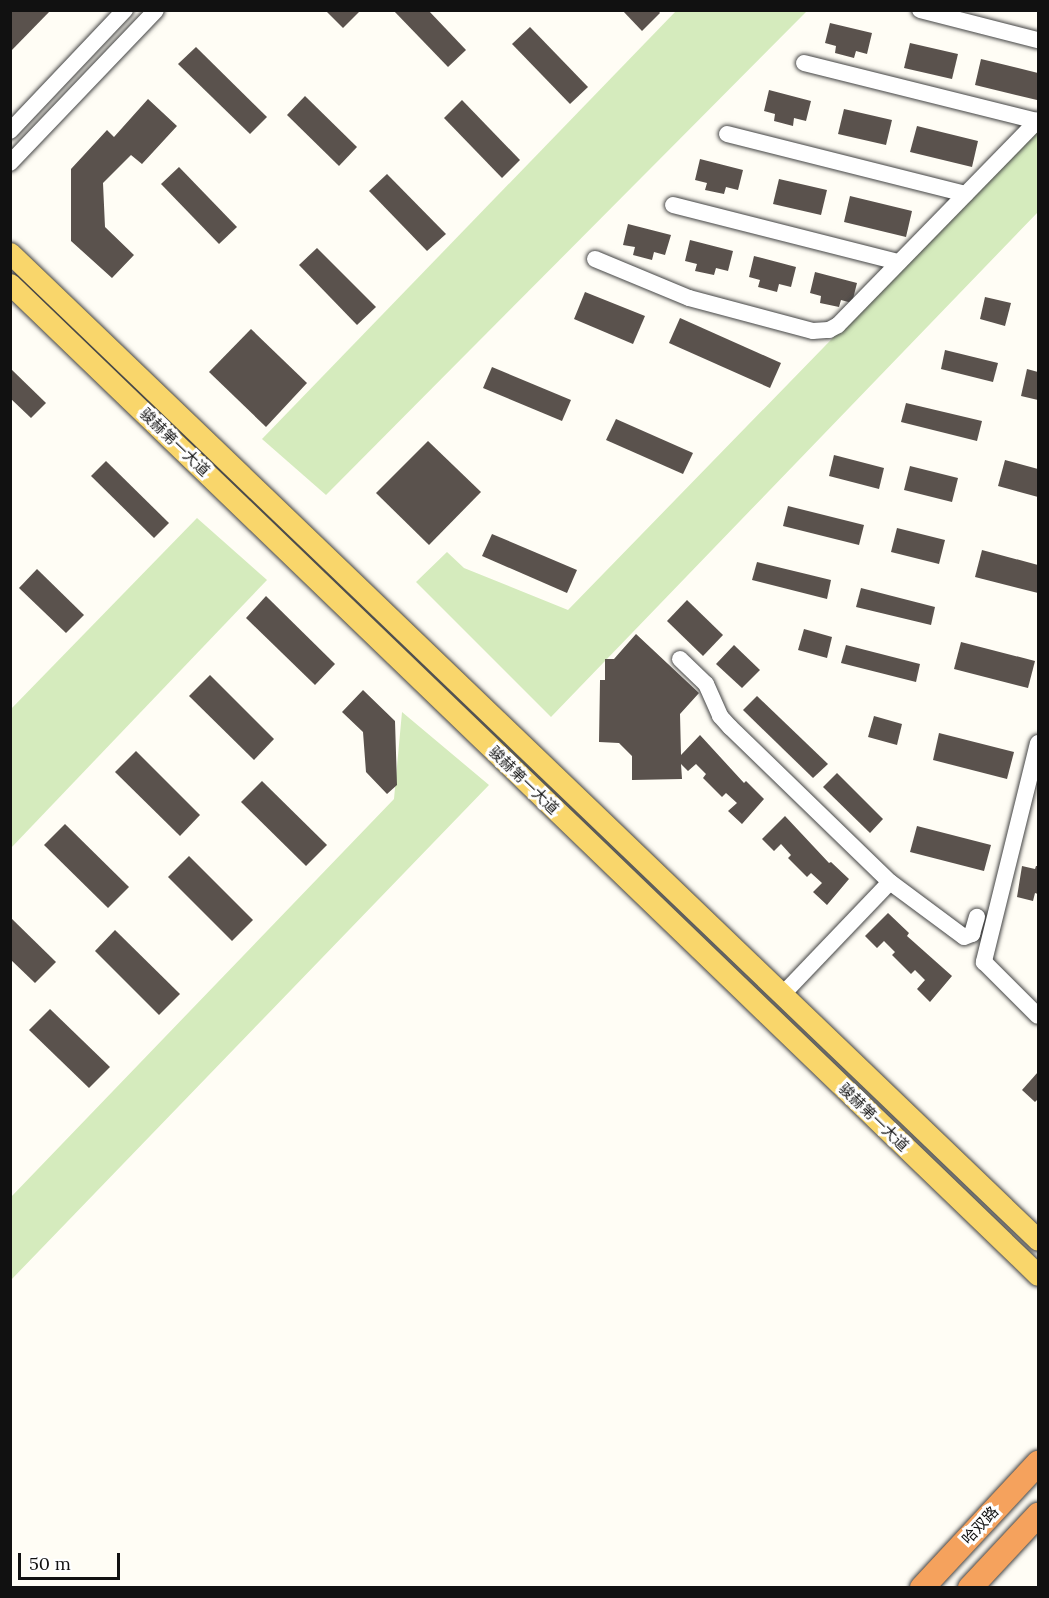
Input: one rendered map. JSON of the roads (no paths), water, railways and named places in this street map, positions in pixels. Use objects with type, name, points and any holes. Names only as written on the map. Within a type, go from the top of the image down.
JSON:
[{"type":"highway","name":"哈双路","points":[[922,1587],[1038,1463]]},
{"type":"highway","points":[[970,1587],[1038,1515]]},
{"type":"main road","name":"骏赫第一大道","points":[[10,253],[1038,1240]]},
{"type":"main road","name":"骏赫第一大道","points":[[10,284],[1038,1275]]},
{"type":"street","points":[[10,131],[125,10]]},
{"type":"street","points":[[10,163],[156,10]]},
{"type":"street","points":[[920,10],[1038,40]]},
{"type":"street","points":[[804,63],[1038,121]]},
{"type":"street","points":[[595,259],[689,298],[819,332],[838,325],[1038,121]]},
{"type":"street","points":[[728,134],[966,194]]},
{"type":"street","points":[[673,205],[899,262]]},
{"type":"street","points":[[680,659],[706,684],[725,722],[890,882],[963,938],[972,934],[977,917]]},
{"type":"street","points":[[1038,743],[984,962],[1038,1016]]},
{"type":"street","points":[[782,995],[890,882]]}]
